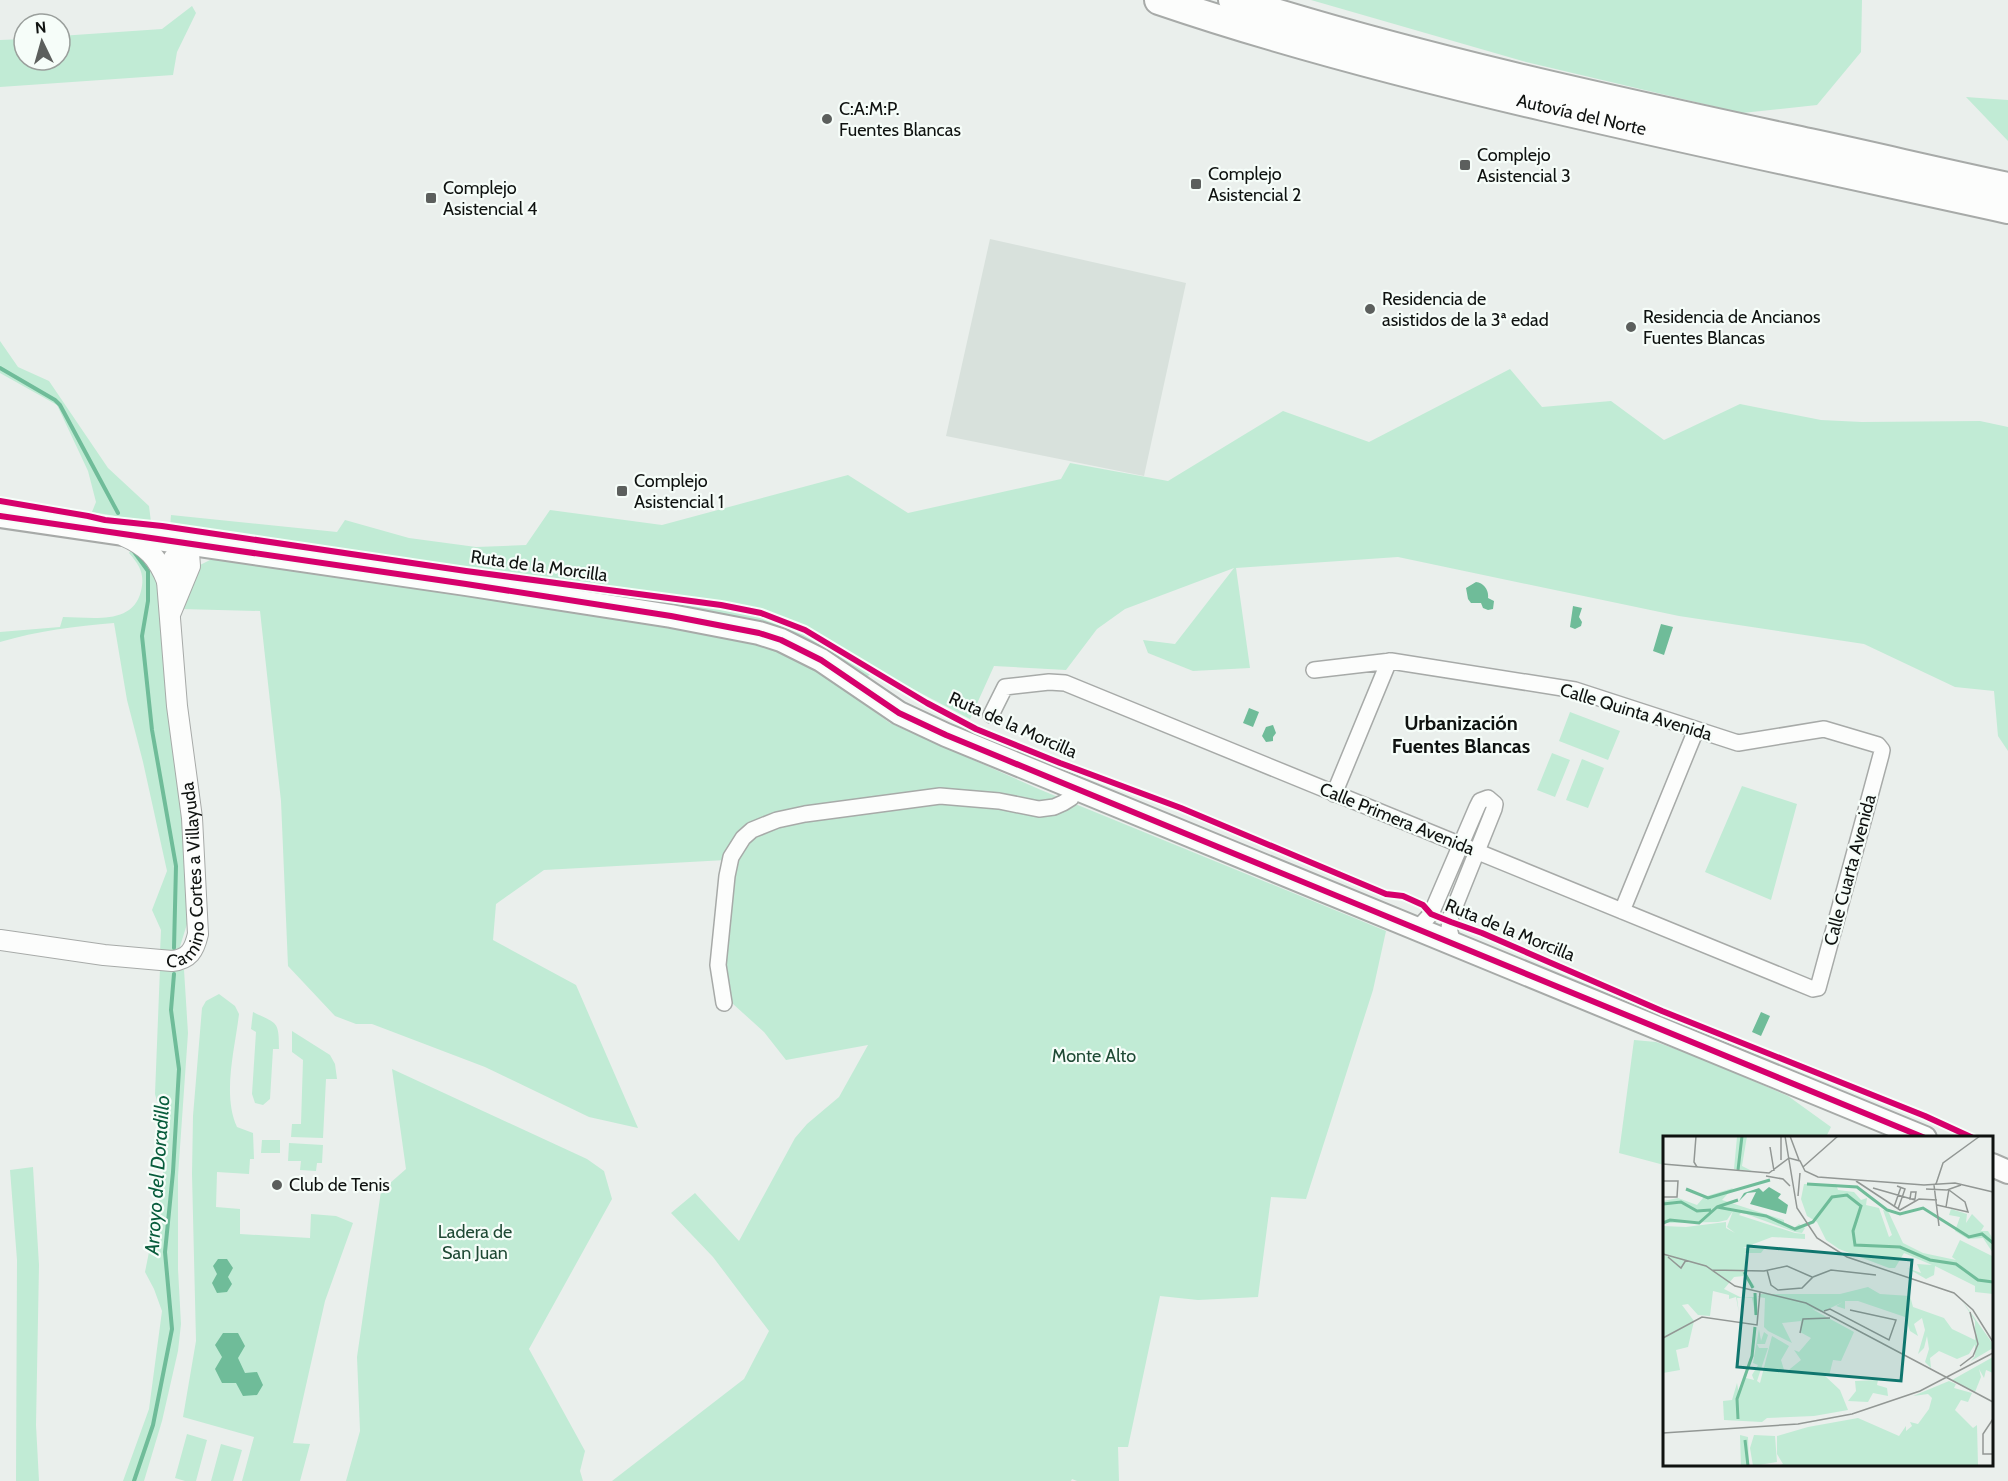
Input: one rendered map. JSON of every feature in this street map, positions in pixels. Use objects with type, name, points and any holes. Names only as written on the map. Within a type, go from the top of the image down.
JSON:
[{"type":"highway","name":"Autovía del Norte","points":[[1159,0],[1224,22],[1395,70],[2008,209]]},
{"type":"highway","name":"Autovía del Norte","points":[[1233,0],[1449,62],[1676,115],[2008,187]]},
{"type":"main road","points":[[0,516],[122,535],[192,550],[466,584],[671,616],[771,636],[831,666],[899,713],[966,744],[1923,1136]]},
{"type":"main road","points":[[1993,1165],[2008,1172]]},
{"type":"street","name":"Camino Cortes a Villayuda","points":[[122,535],[137,542],[153,554],[163,569],[167,581]]},
{"type":"street","name":"Camino Cortes a Villayuda","points":[[0,940],[104,955],[172,961],[181,960],[190,955],[198,934],[192,818],[177,706],[167,581],[168,568],[172,559],[177,553],[192,550]]},
{"type":"street","name":"Camino Cortes a Villayuda","points":[[170,615],[192,550]]},
{"type":"street","points":[[1334,794],[1389,661]]},
{"type":"street","name":"Calle Quinta Avenida","points":[[1314,670],[1389,661],[1575,690],[1738,743],[1824,729],[1878,745],[1882,750]]},
{"type":"street","name":"Calle Primera Avenida","points":[[991,715],[1005,687],[1049,682],[1065,683],[1816,989]]},
{"type":"street","points":[[1622,911],[1696,730]]},
{"type":"street","name":"Calle Cuarta Avenida","points":[[1816,989],[1821,978],[1882,750]]},
{"type":"street","points":[[724,1003],[718,965],[727,876],[731,857],[743,838],[752,830],[777,820],[804,814],[940,796],[999,801],[1040,809],[1064,803],[1071,798],[1075,789]]},
{"type":"street","points":[[1418,929],[1431,914],[1480,801],[1488,798],[1495,804],[1494,809],[1451,916],[1449,928],[1453,944]]},
{"type":"shaded area","points":[[990,239],[1186,283],[1144,476],[946,436]]},
{"type":"shaded area","points":[[1476,582],[1484,585],[1488,598],[1494,601],[1493,609],[1483,608],[1481,603],[1471,603],[1468,599],[1466,588]]},
{"type":"shaded area","points":[[1573,606],[1582,608],[1579,617],[1582,622],[1581,626],[1575,629],[1570,627]]},
{"type":"shaded area","points":[[1661,624],[1673,627],[1664,655],[1653,651]]},
{"type":"shaded area","points":[[1249,708],[1259,712],[1253,727],[1243,723]]},
{"type":"shaded area","points":[[1273,725],[1276,733],[1273,741],[1266,742],[1262,736],[1266,727]]},
{"type":"shaded area","points":[[1761,1012],[1770,1016],[1761,1036],[1752,1032]]},
{"type":"shaded area","points":[[218,1259],[227,1259],[233,1268],[228,1277],[232,1284],[227,1292],[217,1293],[212,1283],[217,1274],[213,1266]]},
{"type":"shaded area","points":[[223,1333],[238,1333],[245,1346],[238,1358],[245,1373],[257,1372],[263,1385],[257,1395],[243,1396],[236,1383],[222,1383],[215,1369],[222,1357],[215,1345]]},
{"type":"green space","points":[[1311,0],[1862,0],[1861,52],[1817,105],[1742,113],[1526,62]]},
{"type":"green space","points":[[192,6],[196,13],[177,52],[173,75],[0,87],[0,40],[12,40],[12,72],[72,72],[72,35],[162,29]]},
{"type":"green space","points":[[1966,97],[2008,100],[2008,141]]},
{"type":"green space","points":[[0,341],[18,367],[49,381],[108,468],[149,506],[151,522],[92,512],[96,502],[88,471],[57,405],[0,373]]},
{"type":"green space","name":"Monte Alto","points":[[1510,369],[1542,407],[1611,401],[1664,440],[1740,404],[1821,420],[1980,421],[2008,427],[2008,751],[1998,736],[1994,691],[1955,687],[1864,644],[1679,616],[1398,557],[1236,568],[1250,668],[1193,671],[1148,653],[1143,640],[1175,644],[1234,568],[1125,609],[1097,629],[1066,670],[994,666],[970,719],[875,669],[850,694],[890,723],[1041,790],[1386,931],[1373,990],[1306,1199],[1271,1197],[1258,1297],[1198,1300],[1160,1296],[1128,1447],[1118,1447],[1119,1481],[1072,1479],[1071,1481],[612,1481],[744,1379],[769,1331],[713,1257],[671,1213],[695,1193],[739,1241],[795,1138],[807,1124],[839,1097],[868,1045],[786,1060],[764,1032],[722,994],[726,860],[544,870],[496,904],[493,940],[576,985],[638,1128],[589,1117],[485,1067],[372,1024],[356,1024],[335,1016],[288,966],[281,801],[260,611],[181,609],[198,566],[212,559],[464,593],[466,571],[170,527],[171,515],[337,532],[345,520],[409,538],[476,547],[526,545],[550,510],[662,525],[848,475],[908,513],[1061,479],[1070,463],[1168,481],[1283,411],[1369,442]]},
{"type":"green space","points":[[131,550],[151,567],[157,583],[169,713],[183,807],[187,924],[178,953],[160,953],[161,930],[152,910],[167,871],[127,700],[114,623],[57,630],[0,642],[0,632],[60,627],[63,617],[109,617],[129,610],[141,591],[142,580],[139,566],[129,553]]},
{"type":"green space","points":[[1570,712],[1620,731],[1608,760],[1559,741]]},
{"type":"green space","points":[[1552,753],[1570,760],[1555,797],[1537,790]]},
{"type":"green space","points":[[1582,759],[1604,768],[1588,808],[1566,800]]},
{"type":"green space","points":[[1742,786],[1797,804],[1771,900],[1705,872]]},
{"type":"green space","points":[[160,968],[184,970],[188,1033],[178,1176],[178,1269],[181,1324],[178,1351],[162,1421],[144,1481],[123,1481],[149,1409],[162,1311],[145,1272],[161,1192],[167,1138],[155,1094]]},
{"type":"green space","points":[[219,994],[235,1006],[239,1014],[231,1071],[230,1100],[237,1127],[253,1133],[254,1159],[250,1159],[249,1174],[217,1172],[216,1207],[240,1209],[240,1234],[310,1238],[311,1214],[336,1216],[353,1223],[325,1301],[293,1443],[310,1444],[300,1481],[242,1481],[254,1437],[183,1417],[196,1341],[193,1116],[202,1008],[206,1001]]},
{"type":"green space","points":[[253,1012],[272,1021],[278,1033],[279,1049],[273,1049],[270,1099],[263,1105],[255,1103],[252,1094],[256,1032],[251,1029]]},
{"type":"green space","points":[[292,1031],[330,1055],[335,1064],[337,1079],[326,1079],[323,1138],[291,1137],[292,1124],[301,1124],[303,1060],[292,1052]]},
{"type":"green space","points":[[1634,1040],[1656,1042],[1698,1057],[1788,1096],[1831,1127],[1826,1136],[1663,1136],[1663,1165],[1619,1153]]},
{"type":"green space","name":"Ladera de San Juan","points":[[392,1069],[587,1159],[604,1171],[612,1199],[529,1349],[585,1451],[580,1471],[583,1481],[346,1481],[360,1431],[357,1357],[381,1191],[406,1169]]},
{"type":"green space","points":[[262,1140],[280,1140],[280,1153],[261,1153]]},
{"type":"green space","points":[[289,1143],[323,1145],[322,1163],[317,1163],[316,1171],[300,1170],[301,1161],[288,1161]]},
{"type":"green space","points":[[33,1167],[39,1265],[36,1425],[39,1481],[16,1481],[17,1260],[10,1170]]},
{"type":"green space","points":[[187,1434],[207,1440],[196,1481],[175,1478]]},
{"type":"green space","points":[[221,1444],[242,1450],[233,1481],[211,1481]]},
{"type":"waterway","name":"Arroyo del Doradillo","points":[[0,368],[60,405],[118,513]]},
{"type":"waterway","name":"Arroyo del Doradillo","points":[[132,549],[148,571],[148,601],[142,636],[152,730],[176,866],[174,948]]},
{"type":"waterway","name":"Arroyo del Doradillo","points":[[134,1481],[153,1425],[172,1329],[165,1252],[173,1172],[179,1069],[171,1010],[174,974]]},
{"type":"cycle path","name":"Ruta de la Morcilla","points":[[0,501],[105,520],[162,526],[466,571],[721,605],[761,613],[805,630],[927,703],[976,729],[1181,808],[1386,894],[1403,896],[1423,905],[1431,914],[1482,933],[1662,1011],[1925,1116],[1969,1136]]},
{"type":"cycle path","points":[[0,516],[671,616],[759,633],[781,640],[821,660],[899,713],[946,735],[1920,1136]]},
{"type":"place","name":"C:A:M:P. Fuentes Blancas","points":[[827,119]]},
{"type":"place","name":"Complejo Asistencial 3","points":[[1465,165]]},
{"type":"place","name":"Complejo Asistencial 2","points":[[1196,184]]},
{"type":"place","name":"Complejo Asistencial 4","points":[[431,198]]},
{"type":"place","name":"Residencia de asistidos de la 3ª edad","points":[[1370,309]]},
{"type":"place","name":"Residencia de Ancianos Fuentes Blancas","points":[[1631,327]]},
{"type":"place","name":"Complejo Asistencial 1","points":[[622,491]]},
{"type":"place","name":"Club de Tenis","points":[[277,1185]]},
{"type":"district","name":"Urbanización Fuentes Blancas","points":[[1461,734]]}]
